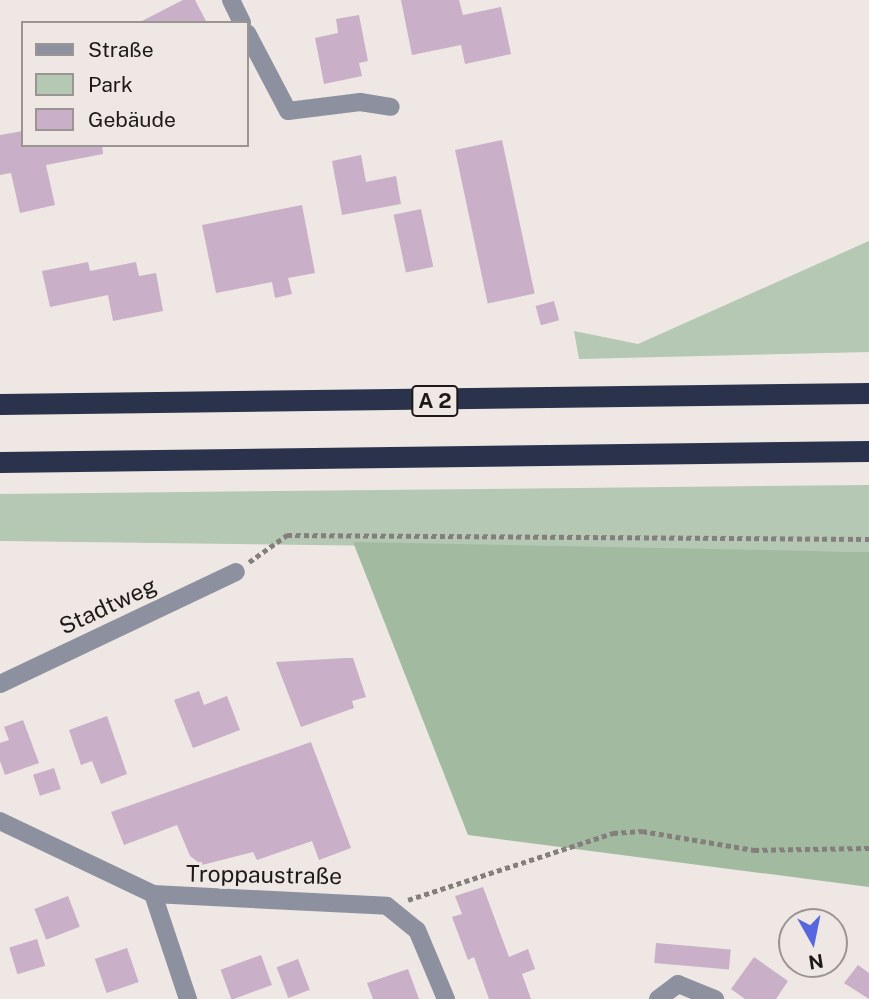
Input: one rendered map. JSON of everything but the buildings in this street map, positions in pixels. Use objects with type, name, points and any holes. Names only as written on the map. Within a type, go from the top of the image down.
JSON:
[{"type":"highway","name":"A 2","points":[[0,404],[869,393]]},
{"type":"highway","points":[[0,462],[869,451]]},
{"type":"street","points":[[231,0],[241,21]]},
{"type":"street","points":[[248,35],[288,111],[360,102],[391,107]]},
{"type":"street","name":"Stadtweg","points":[[0,684],[236,572]]},
{"type":"street","name":"Troppaustraße","points":[[0,821],[153,894],[387,906]]},
{"type":"street","points":[[153,894],[188,999]]},
{"type":"street","points":[[387,906],[417,930],[446,999]]},
{"type":"street","points":[[657,999],[678,984],[715,999]]},
{"type":"path","points":[[236,572],[287,535],[869,539]]},
{"type":"path","points":[[387,906],[613,833],[642,831],[754,850],[869,848]]},
{"type":"green space","points":[[869,241],[869,352],[579,359],[574,331],[638,344]]},
{"type":"green space","points":[[869,485],[869,552],[0,541],[0,494]]},
{"type":"green space","points":[[353,542],[869,552],[869,887],[468,835]]}]
